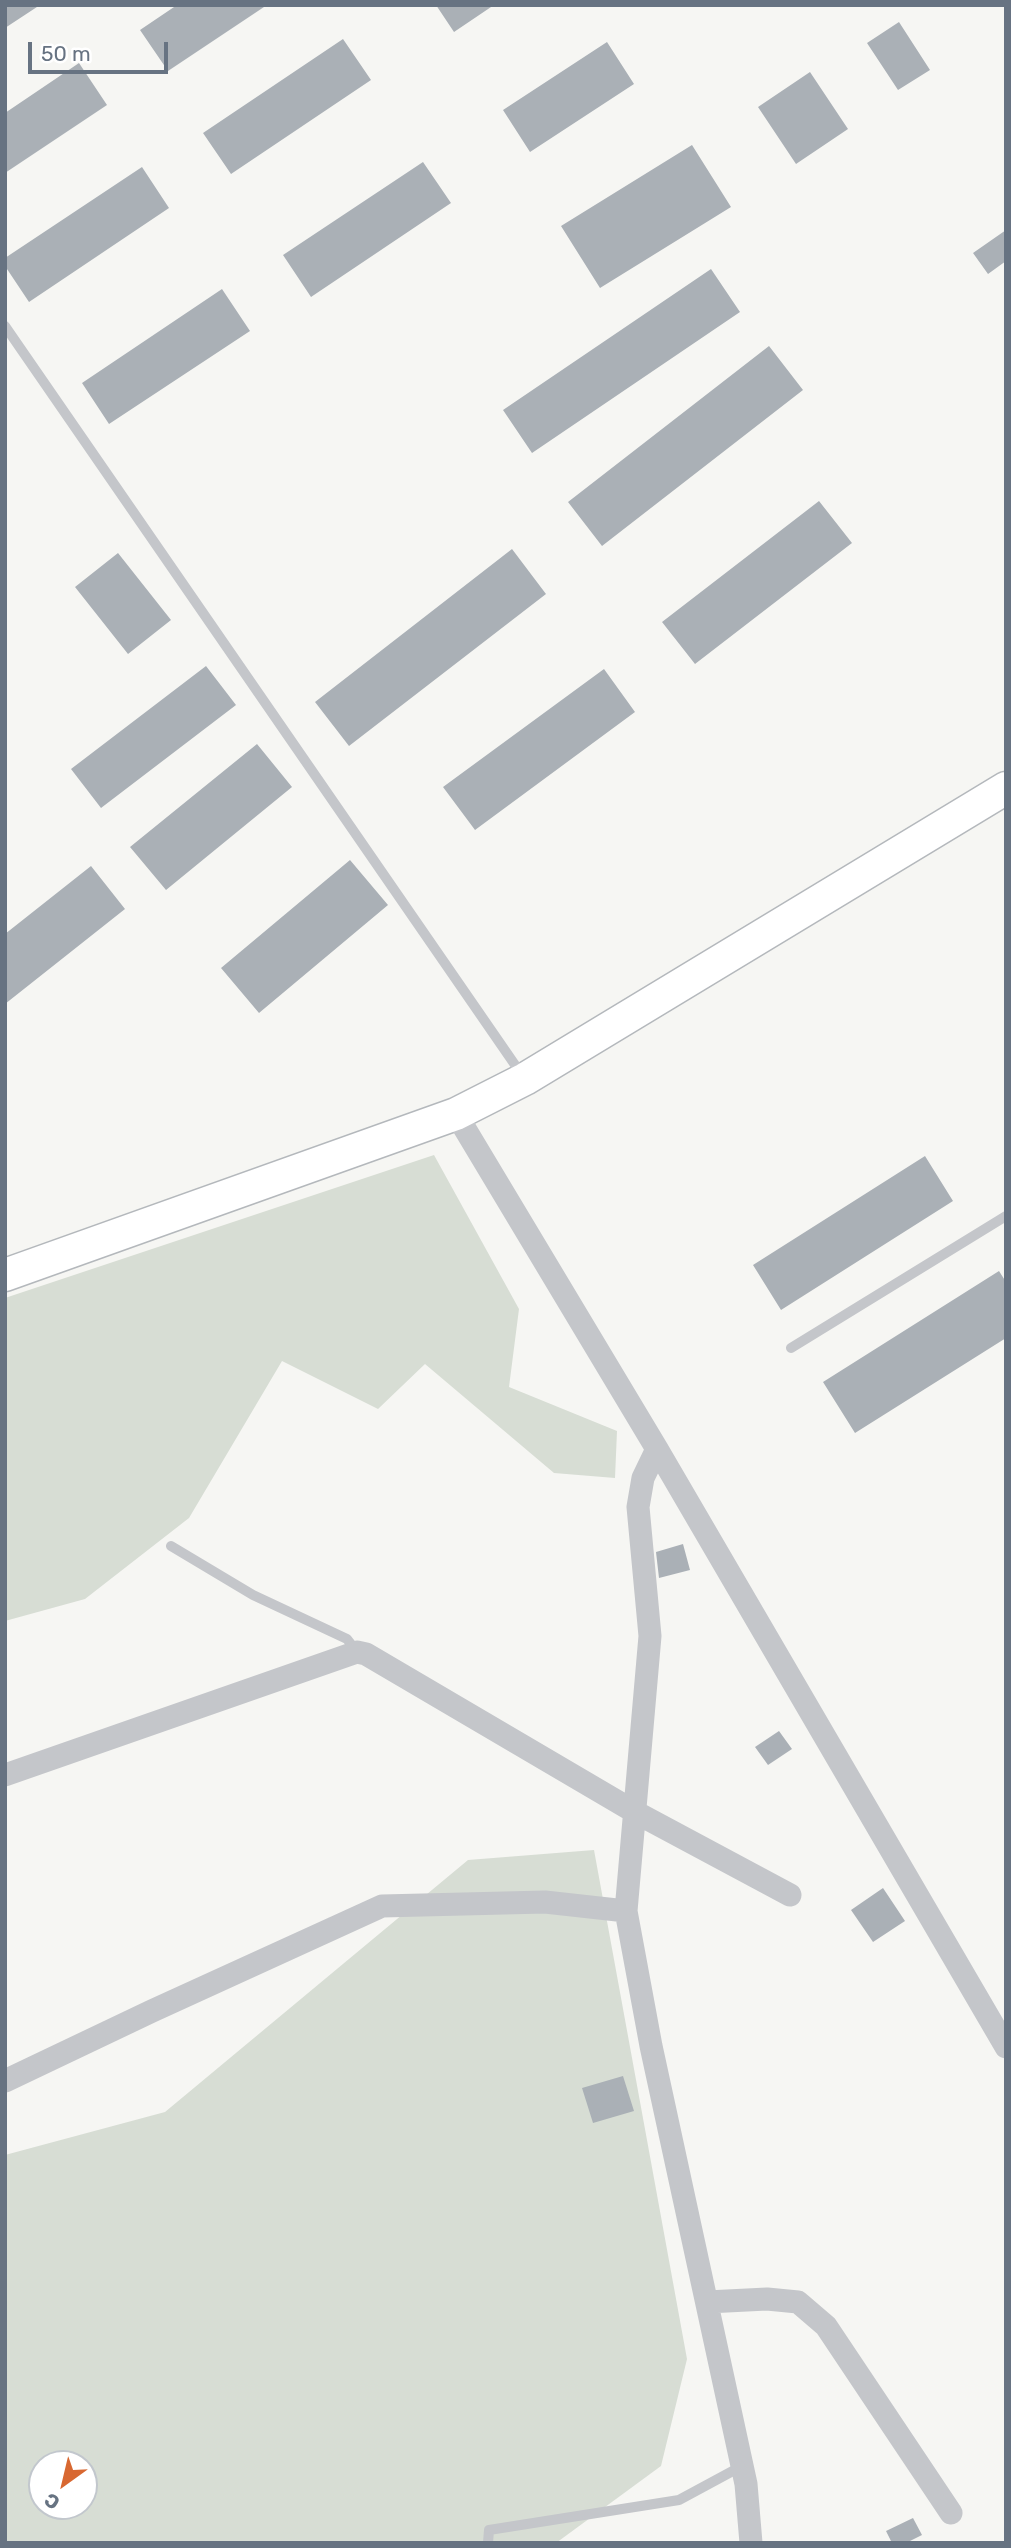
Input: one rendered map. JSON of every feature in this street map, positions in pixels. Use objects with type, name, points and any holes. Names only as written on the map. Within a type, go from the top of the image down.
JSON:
[{"type":"street","points":[[5,1275],[456,1114],[525,1079],[1006,788]]},
{"type":"street","points":[[456,1114],[657,1449],[1005,2046]]},
{"type":"street","points":[[657,1449],[643,1478],[638,1507],[650,1636],[626,1912],[651,2046],[746,2484],[751,2543]]},
{"type":"street","points":[[5,1775],[357,1652],[366,1654],[635,1812],[790,1895]]},
{"type":"street","points":[[5,2081],[382,1906],[545,1902],[626,1912]]},
{"type":"street","points":[[707,2302],[767,2299],[798,2302],[826,2326],[951,2513]]},
{"type":"lane","points":[[5,326],[525,1079]]},
{"type":"lane","points":[[792,1348],[1006,1216]]},
{"type":"lane","points":[[171,1546],[253,1595],[346,1639],[357,1652]]},
{"type":"lane","points":[[488,2543],[489,2530],[678,2500],[742,2466]]},
{"type":"shaded area","points":[[434,1155],[519,1309],[509,1387],[617,1431],[615,1478],[554,1473],[425,1364],[378,1409],[282,1361],[189,1518],[85,1599],[5,1621],[5,1298]]},
{"type":"shaded area","points":[[594,1850],[687,2359],[661,2466],[556,2543],[5,2543],[5,2155],[165,2112],[468,1860]]},
{"type":"building","points":[[5,5],[40,5],[5,28]]},
{"type":"building","points":[[177,5],[267,5],[168,71],[140,30]]},
{"type":"building","points":[[436,5],[494,5],[454,32]]},
{"type":"building","points":[[899,22],[930,70],[898,90],[867,43]]},
{"type":"building","points":[[343,39],[371,80],[231,174],[203,133]]},
{"type":"building","points":[[607,42],[634,84],[530,152],[503,110]]},
{"type":"building","points":[[79,63],[107,105],[5,173],[5,113]]},
{"type":"building","points":[[810,72],[848,129],[796,164],[758,107]]},
{"type":"building","points":[[692,145],[731,207],[600,288],[561,226]]},
{"type":"building","points":[[423,162],[451,203],[311,297],[283,255]]},
{"type":"building","points":[[142,167],[169,208],[29,302],[5,266],[5,258]]},
{"type":"building","points":[[1006,230],[1006,261],[988,274],[973,253]]},
{"type":"building","points":[[711,269],[740,312],[532,453],[503,410]]},
{"type":"building","points":[[222,289],[250,331],[109,424],[82,383]]},
{"type":"building","points":[[769,346],[803,390],[602,546],[568,502]]},
{"type":"building","points":[[819,501],[852,543],[695,664],[662,622]]},
{"type":"building","points":[[512,549],[546,594],[349,746],[315,702]]},
{"type":"building","points":[[118,553],[171,620],[128,654],[75,587]]},
{"type":"building","points":[[206,666],[236,705],[101,808],[71,769]]},
{"type":"building","points":[[604,669],[635,712],[475,830],[443,787]]},
{"type":"building","points":[[257,744],[292,787],[166,890],[130,847]]},
{"type":"building","points":[[350,860],[388,905],[259,1013],[221,968]]},
{"type":"building","points":[[91,866],[125,909],[5,1004],[5,934]]},
{"type":"building","points":[[925,1156],[953,1201],[781,1310],[753,1265]]},
{"type":"building","points":[[999,1271],[1006,1282],[1006,1338],[855,1433],[823,1382]]},
{"type":"building","points":[[683,1544],[690,1570],[659,1578],[656,1552]]},
{"type":"building","points":[[779,1731],[792,1749],[768,1765],[755,1747]]},
{"type":"building","points":[[883,1888],[905,1921],[873,1942],[851,1910]]},
{"type":"building","points":[[623,2076],[634,2111],[593,2123],[582,2088]]},
{"type":"building","points":[[913,2518],[922,2535],[906,2543],[892,2543],[886,2531]]}]
